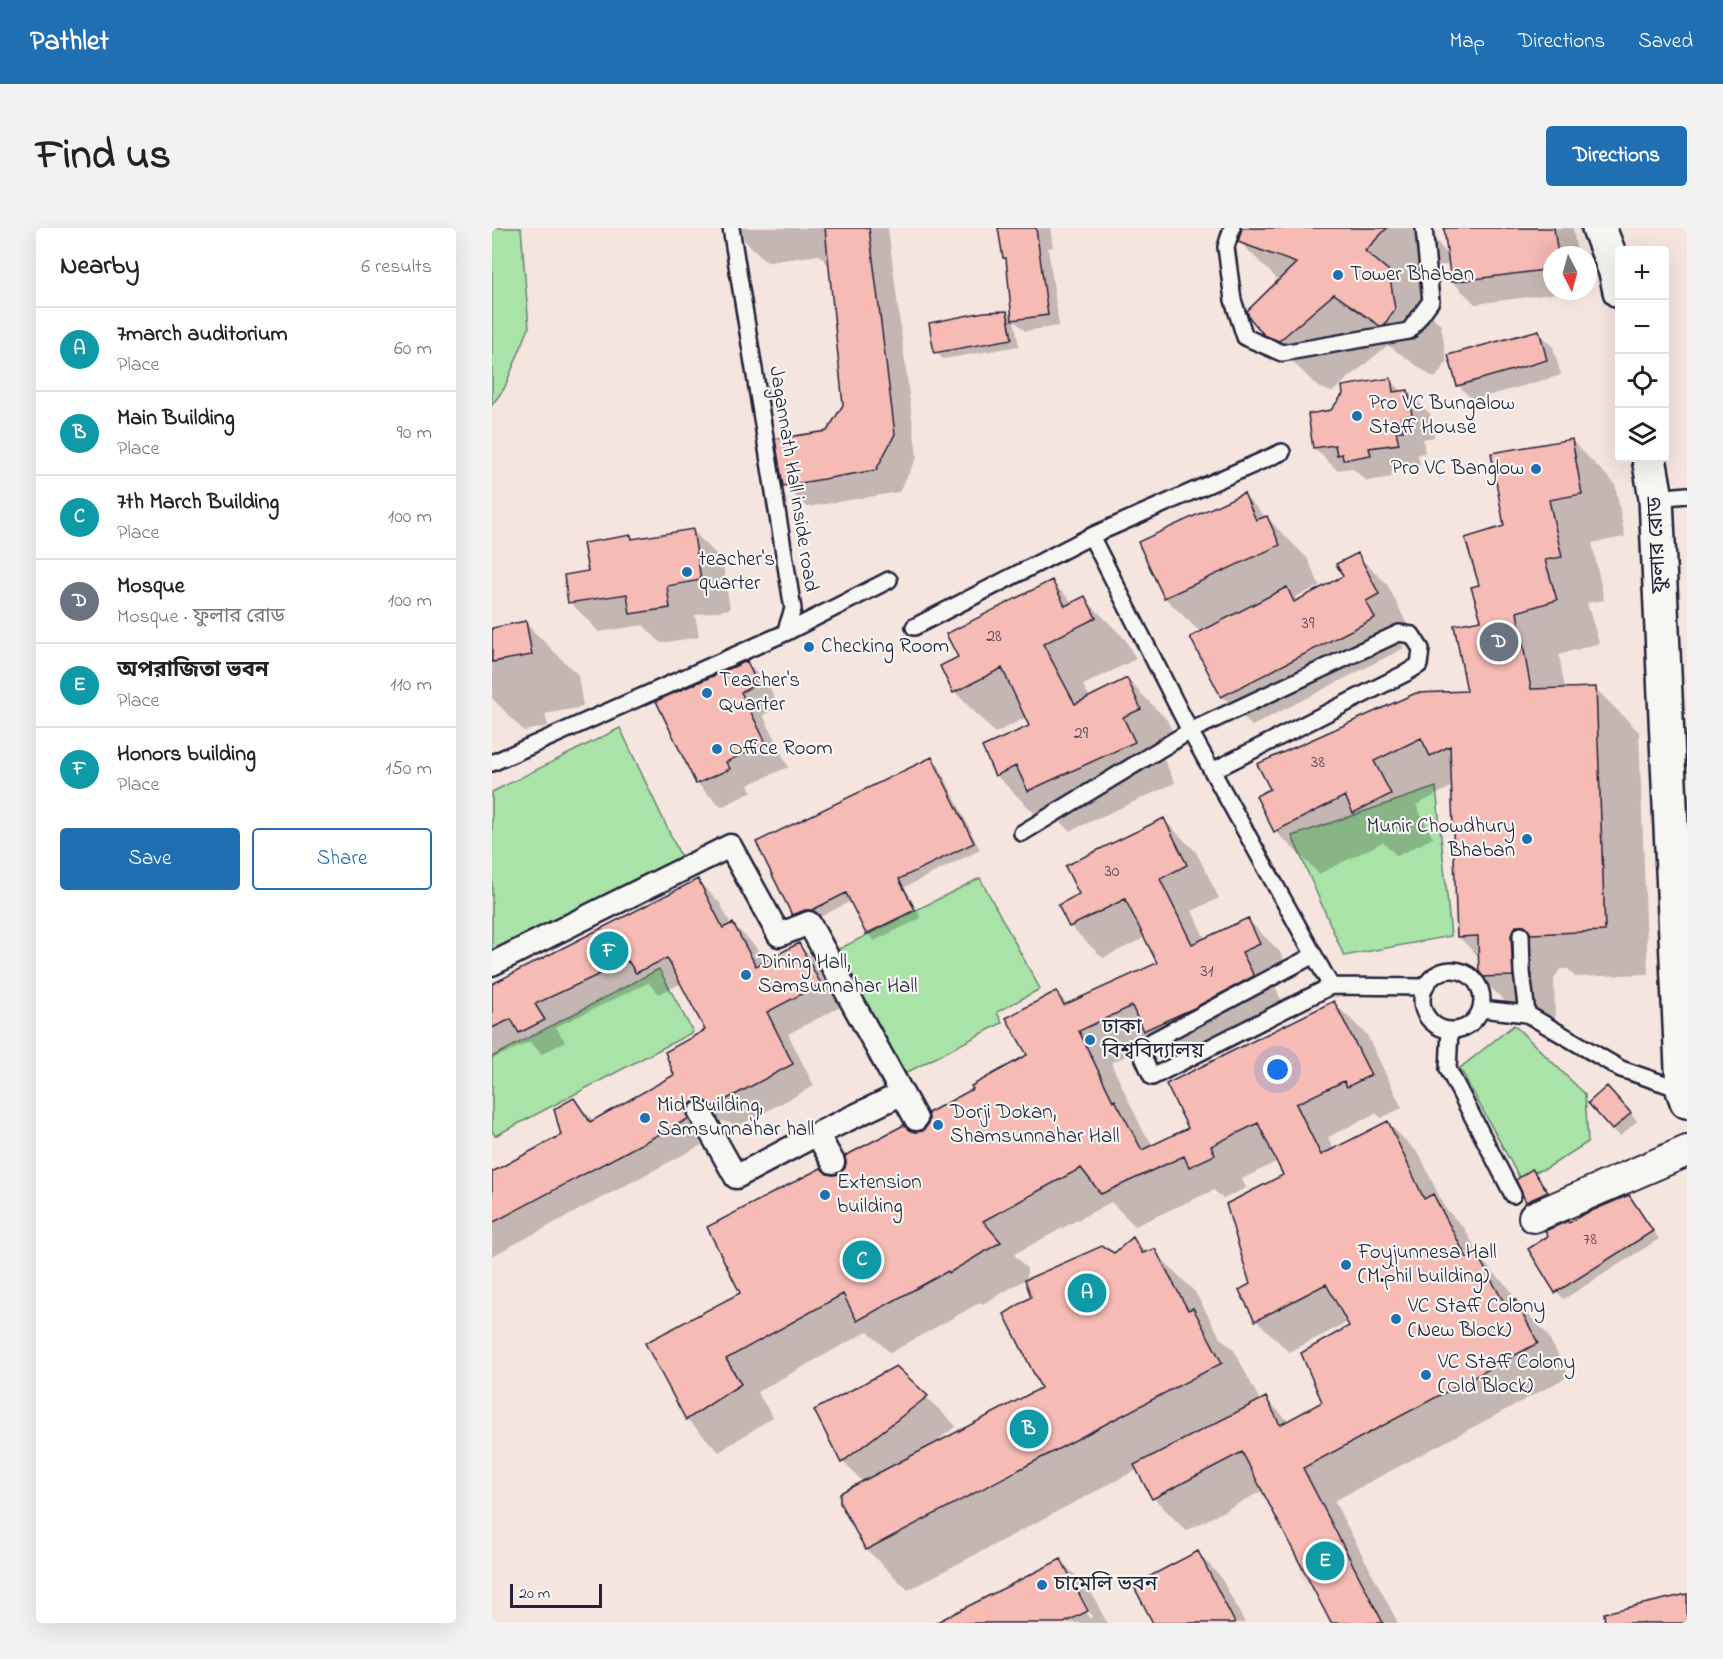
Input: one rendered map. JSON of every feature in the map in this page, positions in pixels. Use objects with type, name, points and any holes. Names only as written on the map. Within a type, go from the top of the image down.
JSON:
[{"type":"main road","points":[[1599,228],[1615,269]]},
{"type":"main road","name":"ফুলার রোড","points":[[1651,462],[1672,497],[1685,1095]]},
{"type":"street","points":[[492,964],[730,846],[779,935],[809,923],[916,1119]]},
{"type":"street","points":[[700,1113],[736,1177],[817,1134],[901,1094]]},
{"type":"street","points":[[817,1134],[833,1162]]},
{"type":"street","points":[[1534,1217],[1687,1152]]},
{"type":"lane","name":"Jagannath Hall inside road","points":[[730,228],[793,609],[785,633]]},
{"type":"lane","points":[[1232,228],[1226,247],[1233,300],[1245,337],[1282,353],[1409,331],[1431,301],[1424,228]]},
{"type":"lane","points":[[914,627],[1091,536],[1282,452]]},
{"type":"lane","points":[[1091,536],[1190,732],[1330,986]]},
{"type":"lane","points":[[492,763],[785,633],[889,580]]},
{"type":"lane","points":[[1022,833],[1190,732],[1399,633],[1412,635],[1421,649],[1419,665],[1406,673],[1212,771]]},
{"type":"lane","points":[[1521,934],[1522,972],[1527,1014]]},
{"type":"lane","points":[[1314,955],[1139,1048],[1152,1077],[1330,986],[1425,987]]},
{"type":"lane","points":[[1448,970],[1459,971],[1475,981],[1482,1000],[1481,1009],[1469,1025],[1450,1030],[1432,1023],[1426,1015],[1422,996],[1425,987],[1439,973],[1448,970]]},
{"type":"lane","points":[[1481,1009],[1527,1014],[1622,1069],[1685,1095]]},
{"type":"lane","points":[[1450,1030],[1448,1069],[1514,1195]]},
{"type":"green space","points":[[492,228],[521,228],[529,328],[504,389],[492,405]]},
{"type":"green space","points":[[620,728],[681,857],[492,950],[492,792]]},
{"type":"green space","points":[[1436,787],[1451,936],[1344,956],[1292,836]]},
{"type":"green space","points":[[980,878],[1040,989],[997,1012],[1002,1023],[904,1074],[837,950]]},
{"type":"green space","points":[[659,969],[693,1032],[495,1136],[492,1130],[492,1057]]},
{"type":"green space","points":[[1514,1025],[1585,1094],[1588,1142],[1547,1168],[1519,1177],[1460,1068]]},
{"type":"building","points":[[825,228],[869,228],[895,434],[876,470],[783,486],[775,439],[827,431],[843,405]]},
{"type":"building","points":[[998,228],[1036,228],[1048,315],[1012,320],[1006,258],[1003,258]]},
{"type":"building","name":"Tower Bhaban","points":[[1242,228],[1387,228],[1365,251],[1389,271],[1395,309],[1384,325],[1380,326],[1334,294],[1279,341],[1264,335],[1249,317],[1247,311],[1296,263],[1238,242]]},
{"type":"building","points":[[1444,228],[1554,228],[1557,246],[1543,246],[1543,270],[1451,282]]},
{"type":"building","points":[[1007,311],[1012,339],[934,353],[929,323],[984,312]]},
{"type":"building","points":[[1539,330],[1547,360],[1457,386],[1448,355]]},
{"type":"building","name":"Pro VC Bungalow Staff House","points":[[1391,378],[1393,392],[1408,390],[1412,415],[1401,417],[1403,431],[1396,431],[1399,444],[1369,448],[1371,455],[1343,460],[1342,454],[1337,455],[1335,445],[1313,448],[1308,414],[1331,410],[1343,394],[1342,386]]},
{"type":"building","points":[[1572,439],[1582,494],[1549,500],[1562,557],[1545,560],[1557,600],[1517,612],[1531,689],[1596,687],[1605,931],[1531,934],[1525,926],[1516,926],[1511,935],[1513,976],[1479,977],[1478,936],[1457,937],[1450,746],[1430,756],[1421,738],[1374,761],[1391,794],[1353,813],[1345,796],[1274,832],[1256,796],[1270,789],[1257,764],[1416,693],[1467,691],[1454,625],[1481,620],[1471,587],[1479,585],[1465,538],[1504,526],[1491,453]]},
{"type":"building","points":[[1244,493],[1256,520],[1267,516],[1280,545],[1164,598],[1138,542]]},
{"type":"building","name":"teacher's quarter","points":[[693,529],[701,580],[667,586],[670,608],[630,614],[627,594],[568,603],[564,575],[588,571],[583,543],[631,535],[632,539]]},
{"type":"building","points":[[1358,553],[1379,594],[1366,601],[1375,618],[1221,697],[1190,637],[1287,587],[1294,602],[1343,576],[1336,564]]},
{"type":"building","points":[[1052,580],[1065,606],[1085,596],[1096,618],[1043,644],[1075,704],[1127,678],[1141,709],[1123,717],[1135,742],[1028,791],[1016,766],[995,776],[982,747],[1029,726],[1002,668],[953,693],[940,666],[958,657],[946,634]]},
{"type":"building","points":[[526,621],[532,655],[492,662],[492,628]]},
{"type":"building","points":[[747,661],[757,684],[741,692],[766,743],[726,762],[730,769],[696,784],[656,701]]},
{"type":"building","points":[[932,757],[974,843],[899,879],[915,910],[866,934],[846,893],[812,910],[792,915],[756,842]]},
{"type":"building","points":[[1164,818],[1187,865],[1160,879],[1192,944],[1248,918],[1260,944],[1242,952],[1254,976],[1194,1008],[1143,1031],[1132,1006],[1079,1031],[1113,1101],[1115,1100],[1142,1150],[1188,1128],[1166,1084],[1334,1001],[1371,1075],[1347,1087],[1344,1081],[1296,1104],[1321,1155],[1388,1121],[1424,1199],[1433,1194],[1467,1258],[1476,1253],[1505,1304],[1515,1299],[1538,1343],[1303,1468],[1383,1623],[1331,1623],[1242,1452],[1152,1499],[1134,1465],[1266,1397],[1280,1425],[1322,1402],[1301,1353],[1349,1326],[1326,1284],[1255,1321],[1239,1290],[1250,1284],[1226,1204],[1283,1175],[1258,1123],[1211,1146],[1215,1155],[1189,1167],[1184,1156],[1101,1194],[1081,1168],[983,1221],[1001,1242],[949,1273],[948,1271],[857,1321],[843,1294],[726,1359],[741,1384],[686,1420],[645,1343],[740,1293],[707,1227],[821,1168],[827,1174],[839,1174],[845,1168],[845,1156],[904,1125],[915,1132],[923,1131],[929,1120],[928,1113],[973,1089],[971,1086],[1027,1055],[1006,1018],[1056,991],[1064,1005],[1157,963],[1125,899],[1069,927],[1058,905],[1079,894],[1065,866]]},
{"type":"building","points":[[698,879],[723,928],[733,923],[756,966],[799,943],[821,984],[767,1012],[793,1064],[712,1107],[706,1101],[694,1101],[688,1107],[688,1119],[492,1223],[492,1172],[561,1135],[554,1109],[574,1098],[590,1122],[674,1075],[665,1052],[705,1030],[667,958],[636,973],[628,961],[535,1004],[545,1020],[519,1033],[511,1019],[492,1028],[492,984]]},
{"type":"building","points":[[1607,1086],[1631,1113],[1612,1130],[1588,1103]]},
{"type":"building","points":[[1532,1169],[1548,1192],[1526,1202],[1516,1180]]},
{"type":"building","points":[[1629,1195],[1653,1231],[1555,1293],[1528,1249],[1548,1236],[1545,1231],[1568,1221],[1569,1223]]},
{"type":"building","points":[[1133,1237],[1142,1253],[1155,1249],[1188,1310],[1193,1308],[1222,1363],[866,1550],[840,1503],[840,1493],[1041,1388],[1004,1314],[1031,1297],[1025,1280],[1102,1246],[1114,1253]]},
{"type":"building","points":[[896,1366],[928,1396],[841,1463],[814,1410]]},
{"type":"building","points":[[1198,1551],[1235,1623],[1153,1623],[1133,1585]]},
{"type":"building","name":"চামেলি ভবন","points":[[1061,1559],[1088,1611],[1064,1623],[935,1623]]},
{"type":"building","points":[[1687,1594],[1687,1623],[1605,1623],[1604,1613]]},
{"type":"place","name":"Tower Bhaban","points":[[1338,275]]},
{"type":"place","name":"Pro VC Bungalow Staff House","points":[[1357,416]]},
{"type":"place","name":"Pro VC Banglow","points":[[1536,469]]},
{"type":"place","name":"teacher's quarter","points":[[687,572]]},
{"type":"place","name":"Mosque","points":[[1499,642]]},
{"type":"place","name":"Checking Room","points":[[809,647]]},
{"type":"place","name":"Teacher's Quarter","points":[[707,693]]},
{"type":"place","name":"Office Room","points":[[717,749]]},
{"type":"place","name":"Munir Chowdhury Bhaban","points":[[1527,839]]},
{"type":"place","name":"Honors building","points":[[609,951]]},
{"type":"place","name":"Dining Hall, Samsunnahar Hall","points":[[746,975]]},
{"type":"place","name":"ঢাকা বিশ্ববিদ্যালয়","points":[[1090,1040]]},
{"type":"place","name":"Mid Building, Samsunnahar hall","points":[[645,1118]]},
{"type":"place","name":"Dorji Dokan, Shamsunnahar Hall","points":[[938,1125]]},
{"type":"place","name":"Extension building","points":[[825,1195]]},
{"type":"place","name":"7th March Building","points":[[862,1260]]},
{"type":"place","name":"Foyjunnesa Hall (M.phil building)","points":[[1346,1265]]},
{"type":"place","name":"7march auditorium","points":[[1087,1293]]},
{"type":"place","name":"VC Staff Colony (New Block)","points":[[1396,1319]]},
{"type":"place","name":"VC Staff Colony (Old Block)","points":[[1426,1375]]},
{"type":"place","name":"Main Building","points":[[1029,1429]]},
{"type":"place","name":"অপরাজিতা ভবন","points":[[1325,1561]]},
{"type":"place","name":"চামেলি ভবন","points":[[1042,1585]]}]
